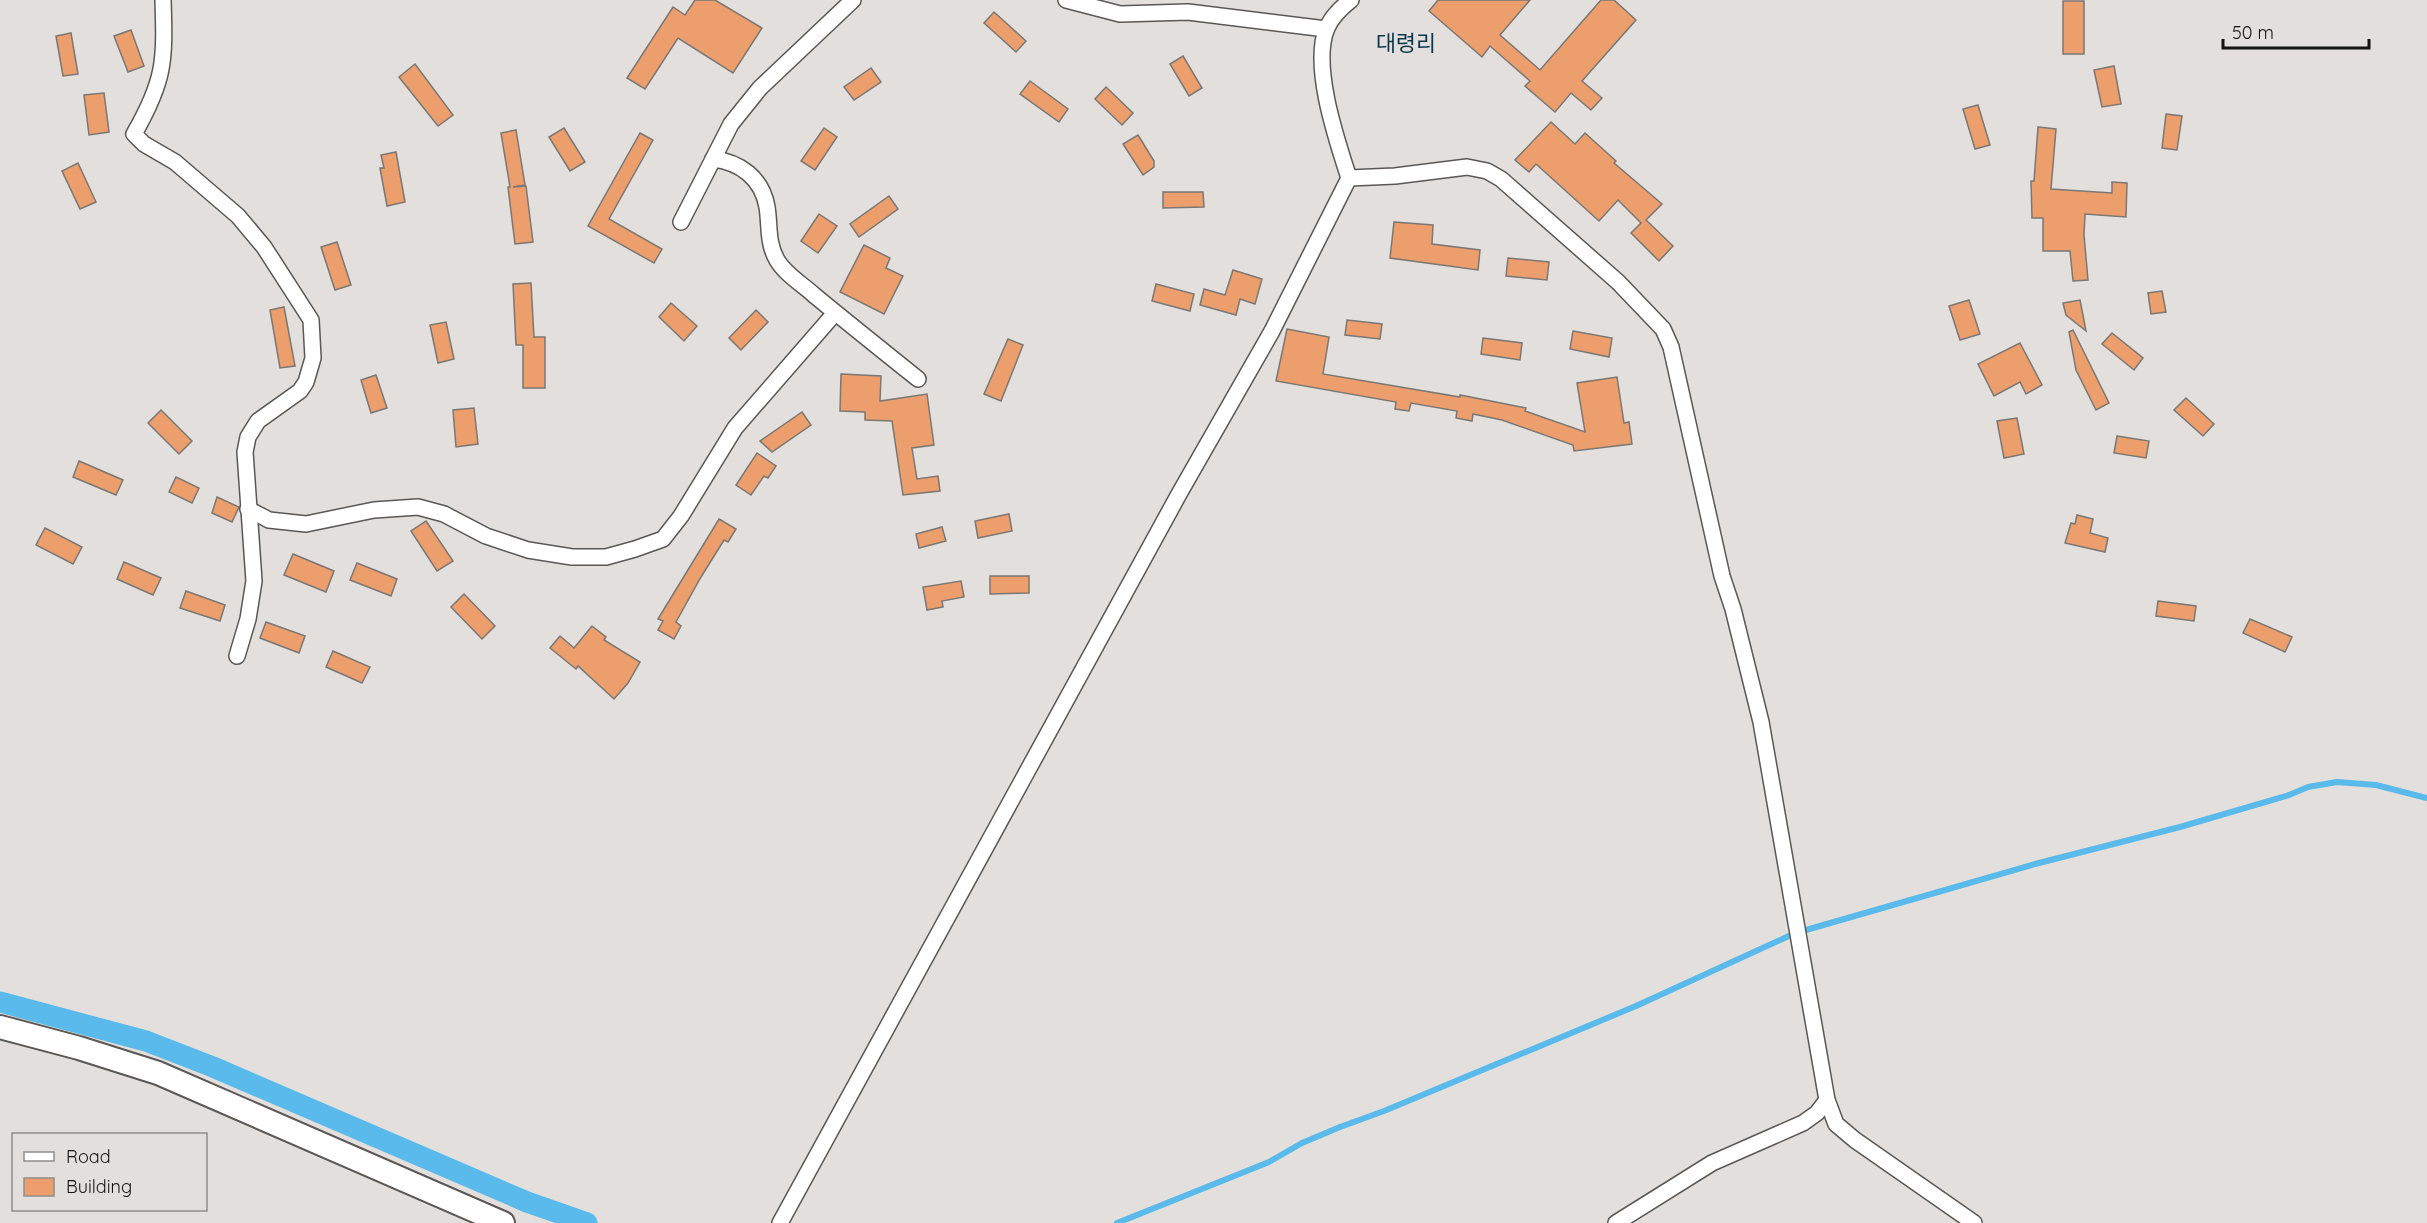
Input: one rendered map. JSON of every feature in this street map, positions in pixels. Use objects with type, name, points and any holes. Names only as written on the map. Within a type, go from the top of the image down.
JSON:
[{"type":"street","points":[[163,0],[163,68],[150,107],[134,135],[144,144],[175,162],[238,216],[264,247],[310,320],[313,358],[306,382],[300,391],[258,420],[248,437],[244,452],[254,581],[248,620],[237,656]]},
{"type":"street","points":[[681,222],[731,124],[760,88],[853,0]]},
{"type":"street","points":[[1066,0],[1120,14],[1188,12],[1326,30]]},
{"type":"street","points":[[780,1223],[1179,494],[1272,331],[1349,178],[1326,97],[1323,54],[1326,30],[1338,9],[1351,0]]},
{"type":"street","points":[[713,159],[738,165],[752,176],[762,190],[767,206],[772,251],[779,264],[918,379]]},
{"type":"street","points":[[1349,178],[1395,176],[1467,167],[1487,171],[1500,179],[1618,282],[1663,329],[1671,347],[1722,576],[1733,609],[1761,722],[1827,1100],[1836,1124],[1974,1223]]},
{"type":"street","points":[[248,509],[269,520],[306,524],[374,510],[418,507],[444,514],[486,536],[528,550],[572,557],[606,557],[635,549],[663,539],[681,516],[735,428],[835,312]]},
{"type":"street","points":[[0,1027],[79,1048],[158,1073],[503,1223]]},
{"type":"street","points":[[1616,1223],[1712,1163],[1803,1123],[1817,1113],[1827,1100]]},
{"type":"building","points":[[695,0],[715,0],[762,28],[733,73],[678,38],[645,89],[627,78],[673,7],[685,15]]},
{"type":"building","points":[[1438,0],[1530,0],[1500,35],[1540,70],[1601,0],[1614,0],[1636,20],[1582,81],[1602,98],[1591,110],[1571,93],[1555,112],[1525,86],[1530,81],[1490,46],[1482,57],[1429,11]]},
{"type":"building","points":[[2063,1],[2084,1],[2084,54],[2063,54]]},
{"type":"building","points":[[994,12],[1026,41],[1016,52],[984,23]]},
{"type":"building","points":[[131,30],[144,66],[128,72],[114,36]]},
{"type":"building","points":[[71,33],[78,74],[63,76],[56,36]]},
{"type":"building","points":[[1183,56],[1202,88],[1189,96],[1170,64]]},
{"type":"building","points":[[415,64],[453,115],[438,126],[399,77]]},
{"type":"building","points":[[2114,66],[2121,104],[2102,107],[2094,70]]},
{"type":"building","points":[[871,68],[881,82],[854,100],[844,87]]},
{"type":"building","points":[[1030,81],[1068,109],[1059,122],[1020,94]]},
{"type":"building","points":[[1106,87],[1133,113],[1122,125],[1095,99]]},
{"type":"building","points":[[104,93],[109,132],[89,135],[84,95]]},
{"type":"building","points":[[1978,105],[1990,145],[1975,149],[1963,109]]},
{"type":"building","points":[[2166,114],[2182,116],[2177,150],[2162,148]]},
{"type":"building","points":[[1551,122],[1575,144],[1585,133],[1616,161],[1614,163],[1662,204],[1646,220],[1673,246],[1659,261],[1631,233],[1641,223],[1618,200],[1599,221],[1536,164],[1529,172],[1515,160]]},
{"type":"building","points":[[2038,127],[2056,129],[2051,189],[2112,193],[2112,182],[2127,183],[2126,217],[2085,214],[2084,235],[2088,280],[2073,281],[2070,251],[2043,251],[2043,218],[2032,218],[2031,181],[2034,181]]},
{"type":"building","points":[[564,128],[585,162],[570,171],[549,137]]},
{"type":"building","points":[[824,128],[837,137],[815,170],[801,161]]},
{"type":"building","points":[[516,130],[525,185],[513,187],[526,186],[533,242],[515,244],[508,187],[510,187],[501,133]]},
{"type":"building","points":[[640,133],[653,140],[609,219],[662,249],[654,263],[588,226]]},
{"type":"building","points":[[1138,135],[1154,161],[1154,167],[1143,175],[1123,144]]},
{"type":"building","points":[[396,152],[405,202],[387,206],[380,168],[384,168],[381,155]]},
{"type":"building","points":[[78,163],[96,202],[80,209],[62,171]]},
{"type":"building","points":[[1163,192],[1203,192],[1204,207],[1163,208]]},
{"type":"building","points":[[889,196],[898,209],[859,237],[850,224]]},
{"type":"building","points":[[819,214],[837,226],[818,253],[801,241]]},
{"type":"building","points":[[1394,222],[1433,225],[1432,244],[1480,250],[1478,270],[1390,258]]},
{"type":"building","points":[[337,242],[351,285],[335,290],[321,247]]},
{"type":"building","points":[[864,245],[890,258],[886,268],[903,276],[884,314],[840,292]]},
{"type":"building","points":[[1508,258],[1549,262],[1547,280],[1506,276]]},
{"type":"building","points":[[1233,270],[1262,279],[1255,304],[1240,299],[1236,315],[1200,305],[1204,289],[1225,295]]},
{"type":"building","points":[[531,283],[534,337],[545,337],[545,388],[523,388],[523,345],[516,345],[513,284]]},
{"type":"building","points":[[1156,284],[1194,294],[1190,311],[1152,301]]},
{"type":"building","points":[[2162,291],[2166,312],[2151,314],[2148,293]]},
{"type":"building","points":[[1969,300],[1980,334],[1960,340],[1949,306]]},
{"type":"building","points":[[2080,300],[2086,331],[2066,315],[2063,303]]},
{"type":"building","points":[[671,303],[697,326],[684,341],[659,317]]},
{"type":"building","points":[[284,307],[295,366],[280,368],[270,310]]},
{"type":"building","points":[[756,310],[768,322],[741,350],[729,338]]},
{"type":"building","points":[[1347,320],[1382,324],[1380,339],[1345,335]]},
{"type":"building","points":[[446,322],[454,359],[438,363],[430,325]]},
{"type":"building","points":[[1287,329],[1329,337],[1323,374],[1460,397],[1460,395],[1526,408],[1525,411],[1585,432],[1577,383],[1617,377],[1624,423],[1629,422],[1632,444],[1574,451],[1573,445],[1502,420],[1473,414],[1472,421],[1456,418],[1457,411],[1411,403],[1409,411],[1395,409],[1396,402],[1276,381]]},
{"type":"building","points":[[2073,330],[2109,403],[2096,410],[2076,370],[2069,332]]},
{"type":"building","points":[[1573,331],[1612,338],[1609,357],[1570,349]]},
{"type":"building","points":[[2112,333],[2143,358],[2134,370],[2102,344]]},
{"type":"building","points":[[1483,338],[1522,343],[1520,360],[1481,354]]},
{"type":"building","points":[[1008,339],[1023,345],[1001,401],[984,394]]},
{"type":"building","points":[[2020,343],[2042,385],[2026,394],[2020,382],[1994,396],[1978,364]]},
{"type":"building","points":[[841,374],[881,376],[880,401],[927,394],[934,445],[912,448],[917,479],[938,476],[940,491],[903,495],[892,421],[865,420],[865,412],[840,411]]},
{"type":"building","points":[[376,375],[387,408],[371,413],[361,380]]},
{"type":"building","points":[[2186,398],[2214,424],[2203,436],[2174,410]]},
{"type":"building","points":[[474,408],[478,444],[456,447],[453,410]]},
{"type":"building","points":[[161,410],[192,441],[179,454],[148,423]]},
{"type":"building","points":[[802,412],[811,425],[772,452],[760,441]]},
{"type":"building","points":[[2017,418],[2024,454],[2004,458],[1997,421]]},
{"type":"building","points":[[2117,436],[2149,441],[2146,458],[2114,453]]},
{"type":"building","points":[[757,453],[776,466],[768,478],[764,476],[751,495],[736,485]]},
{"type":"building","points":[[79,461],[123,480],[116,495],[73,477]]},
{"type":"building","points":[[176,477],[199,488],[192,503],[169,492]]},
{"type":"building","points":[[217,497],[239,507],[232,522],[212,513]]},
{"type":"building","points":[[1009,514],[1012,531],[978,538],[975,521]]},
{"type":"building","points":[[2077,515],[2093,519],[2090,533],[2108,538],[2105,552],[2065,543],[2071,523],[2075,524]]},
{"type":"building","points":[[719,519],[736,529],[728,542],[724,540],[701,577],[676,622],[681,626],[674,639],[658,630],[663,621],[658,619]]},
{"type":"building","points":[[426,521],[453,561],[437,571],[411,531]]},
{"type":"building","points":[[942,527],[946,541],[919,548],[916,534]]},
{"type":"building","points":[[45,528],[82,547],[73,564],[36,545]]},
{"type":"building","points":[[293,554],[334,571],[326,592],[284,575]]},
{"type":"building","points":[[124,562],[161,578],[153,595],[117,579]]},
{"type":"building","points":[[357,563],[397,579],[391,596],[350,580]]},
{"type":"building","points":[[990,576],[1029,576],[1029,593],[990,594]]},
{"type":"building","points":[[961,581],[964,597],[942,601],[943,607],[927,610],[923,587]]},
{"type":"building","points":[[186,591],[225,605],[220,621],[180,608]]},
{"type":"building","points":[[464,594],[495,626],[482,639],[451,607]]},
{"type":"building","points":[[2158,601],[2196,606],[2194,621],[2156,616]]},
{"type":"building","points":[[2250,619],[2292,637],[2285,652],[2243,633]]},
{"type":"building","points":[[266,622],[305,636],[299,653],[260,638]]},
{"type":"building","points":[[592,626],[606,637],[604,640],[640,662],[628,683],[614,699],[578,666],[576,669],[550,648],[560,636],[574,648]]},
{"type":"building","points":[[333,651],[370,667],[362,683],[326,667]]},
{"type":"waterway","points":[[1806,930],[2035,864],[2180,827],[2289,795],[2308,787],[2337,782],[2376,785],[2427,798]]},
{"type":"waterway","points":[[1117,1223],[1269,1162],[1302,1143],[1340,1127],[1384,1111],[1636,1006],[1791,935]]},
{"type":"waterway","points":[[0,1002],[146,1041],[213,1067],[527,1202],[587,1223]]},
{"type":"district","name":"대령리","points":[[1406,43]]}]
